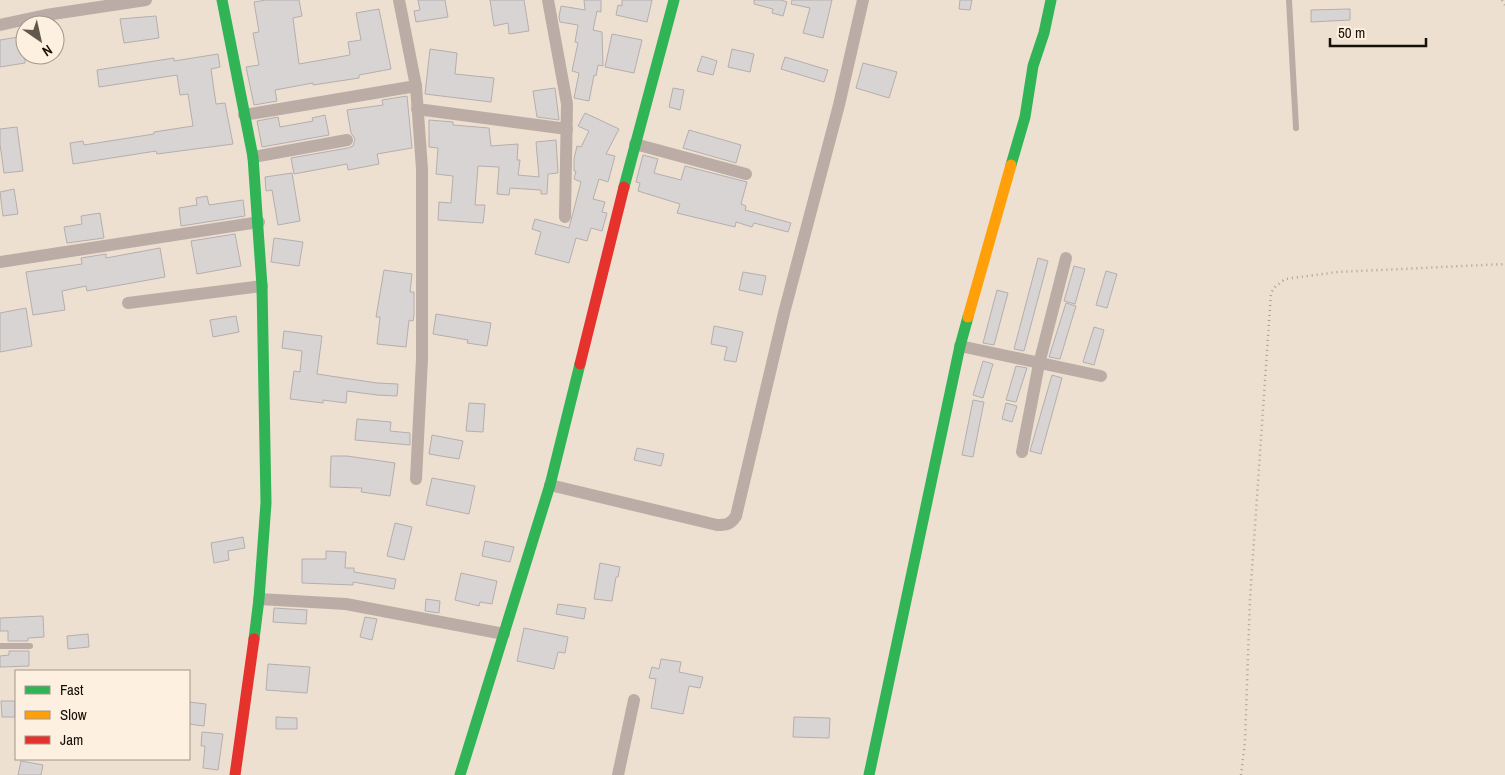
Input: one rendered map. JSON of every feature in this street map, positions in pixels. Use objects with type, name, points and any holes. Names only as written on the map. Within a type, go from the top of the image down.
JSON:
[{"type":"street","points":[[0,25],[146,0]]},
{"type":"street","points":[[222,0],[253,157],[259,222],[266,503],[259,598],[234,775]]},
{"type":"street","points":[[399,0],[416,86],[422,169],[422,349],[416,479]]},
{"type":"street","points":[[548,0],[567,104],[565,217]]},
{"type":"street","points":[[460,775],[550,485],[635,144],[674,0]]},
{"type":"street","points":[[550,485],[717,525],[732,523],[736,516],[784,313],[839,105],[863,0]]},
{"type":"street","points":[[869,775],[960,346],[1025,117],[1033,66],[1044,34],[1051,0]]},
{"type":"street","points":[[244,115],[416,86]]},
{"type":"street","points":[[418,109],[567,129]]},
{"type":"street","points":[[253,157],[347,140]]},
{"type":"street","points":[[635,144],[746,174]]},
{"type":"street","points":[[0,262],[259,222]]},
{"type":"street","points":[[1022,452],[1039,364],[1066,258]]},
{"type":"street","points":[[128,303],[262,286]]},
{"type":"street","points":[[960,346],[1101,376]]},
{"type":"street","points":[[259,598],[346,604],[504,634]]},
{"type":"street","points":[[618,775],[634,700]]},
{"type":"lane","points":[[1289,0],[1296,128]]},
{"type":"lane","points":[[0,646],[30,646]]},
{"type":"path","points":[[1502,0],[1505,5]]},
{"type":"path","points":[[1241,775],[1250,599],[1271,293],[1275,287],[1285,280],[1338,272],[1505,264]]},
{"type":"building","points":[[299,0],[302,16],[293,18],[299,64],[350,55],[348,42],[361,40],[356,13],[379,9],[391,69],[359,75],[359,78],[313,85],[313,83],[275,90],[277,101],[254,105],[246,67],[259,65],[253,33],[259,32],[254,2]]},
{"type":"building","points":[[418,0],[445,0],[448,17],[416,22],[414,11],[420,10]]},
{"type":"building","points":[[490,0],[524,0],[529,31],[509,34],[508,23],[494,26]]},
{"type":"building","points":[[584,0],[601,0],[601,12],[597,11],[593,30],[602,32],[603,66],[598,65],[596,76],[594,75],[589,101],[574,98],[579,73],[572,71],[578,43],[575,42],[578,25],[560,22],[559,17],[561,6],[585,10]]},
{"type":"building","points":[[622,0],[652,0],[647,22],[616,15],[618,5],[622,6]]},
{"type":"building","points":[[754,0],[781,0],[787,2],[783,16],[772,13],[773,9],[754,4]]},
{"type":"building","points":[[792,0],[832,0],[823,38],[803,33],[810,8],[791,4]]},
{"type":"building","points":[[960,0],[972,0],[970,10],[959,9]]},
{"type":"building","points":[[1350,9],[1350,20],[1311,22],[1311,10]]},
{"type":"building","points":[[156,16],[159,38],[124,43],[120,19]]},
{"type":"building","points":[[612,34],[642,40],[634,73],[605,67]]},
{"type":"building","points":[[15,38],[15,65],[0,67],[0,40]]},
{"type":"building","points":[[430,49],[457,53],[455,74],[494,78],[491,102],[425,94]]},
{"type":"building","points":[[732,49],[754,54],[750,72],[728,67]]},
{"type":"building","points":[[218,54],[220,67],[211,69],[216,104],[225,103],[233,144],[157,154],[156,151],[73,164],[70,143],[83,141],[84,145],[193,126],[188,94],[180,95],[177,75],[99,87],[97,70],[174,58],[174,61]]},
{"type":"building","points":[[702,56],[717,61],[713,75],[697,71]]},
{"type":"building","points":[[785,57],[828,70],[824,82],[781,69]]},
{"type":"building","points":[[863,63],[897,72],[889,98],[856,88]]},
{"type":"building","points":[[555,88],[559,120],[537,117],[533,91]]},
{"type":"building","points":[[673,88],[684,90],[680,110],[669,107]]},
{"type":"building","points":[[407,96],[412,148],[377,154],[379,164],[348,170],[347,164],[294,174],[291,158],[353,146],[355,139],[351,133],[347,110],[383,105],[382,100]]},
{"type":"building","points":[[585,113],[619,129],[606,154],[615,156],[608,182],[599,179],[593,199],[605,202],[602,212],[607,213],[602,231],[591,228],[587,241],[576,238],[569,263],[535,254],[541,232],[532,229],[535,219],[569,228],[581,182],[574,179],[576,171],[574,171],[574,159],[577,146],[581,147],[589,131],[578,126]]},
{"type":"building","points":[[325,115],[329,135],[262,147],[257,121],[278,117],[280,127],[313,121],[312,118]]},
{"type":"building","points":[[429,120],[453,122],[453,125],[489,128],[491,146],[518,144],[517,160],[520,160],[518,175],[539,177],[536,142],[556,140],[558,173],[548,174],[547,194],[541,194],[541,190],[510,188],[509,195],[497,194],[499,167],[478,166],[475,205],[485,205],[483,223],[438,220],[439,202],[451,203],[453,176],[436,174],[438,148],[429,147]]},
{"type":"building","points":[[17,127],[23,171],[4,173],[0,129]]},
{"type":"building","points":[[689,130],[741,145],[736,163],[683,148]]},
{"type":"building","points":[[643,155],[658,159],[654,173],[681,180],[685,166],[747,182],[741,204],[746,206],[745,210],[791,223],[788,232],[754,223],[752,227],[736,222],[735,227],[677,213],[680,204],[638,191],[640,183],[636,182]]},
{"type":"building","points":[[292,173],[300,221],[278,225],[272,190],[266,191],[265,177]]},
{"type":"building","points":[[14,189],[18,214],[3,216],[0,192]]},
{"type":"building","points":[[207,196],[209,205],[243,200],[245,216],[181,226],[179,208],[197,205],[196,198]]},
{"type":"building","points":[[100,213],[104,238],[67,243],[64,227],[82,224],[81,216]]},
{"type":"building","points":[[235,234],[241,266],[197,274],[191,241]]},
{"type":"building","points":[[274,238],[303,242],[299,266],[271,262]]},
{"type":"building","points":[[160,248],[165,277],[87,291],[86,286],[62,291],[65,310],[33,315],[26,272],[82,264],[81,258],[106,254],[106,258]]},
{"type":"building","points":[[1038,258],[1048,261],[1024,351],[1014,349]]},
{"type":"building","points":[[1074,266],[1085,269],[1075,304],[1064,301]]},
{"type":"building","points":[[384,270],[412,274],[410,292],[414,292],[414,315],[413,321],[409,320],[406,347],[377,344],[380,317],[376,317]]},
{"type":"building","points":[[1106,271],[1117,274],[1107,308],[1096,305]]},
{"type":"building","points":[[743,272],[766,276],[762,295],[739,290]]},
{"type":"building","points":[[997,290],[1008,293],[994,345],[983,343]]},
{"type":"building","points":[[1066,303],[1076,306],[1060,359],[1049,357]]},
{"type":"building","points":[[26,308],[32,346],[0,352],[0,313]]},
{"type":"building","points":[[436,314],[491,323],[487,346],[467,343],[468,340],[433,334]]},
{"type":"building","points":[[236,316],[239,332],[213,337],[210,320]]},
{"type":"building","points":[[714,326],[743,332],[736,362],[724,360],[727,347],[711,344]]},
{"type":"building","points":[[1094,327],[1104,330],[1094,365],[1083,362]]},
{"type":"building","points":[[284,331],[322,336],[317,374],[377,383],[398,384],[397,396],[347,391],[346,403],[323,400],[323,403],[290,399],[294,371],[300,372],[302,351],[282,348]]},
{"type":"building","points":[[983,361],[993,364],[983,398],[973,395]]},
{"type":"building","points":[[1016,366],[1027,368],[1016,402],[1006,400]]},
{"type":"building","points":[[1052,375],[1062,378],[1041,454],[1030,451]]},
{"type":"building","points":[[973,400],[984,402],[973,457],[962,455]]},
{"type":"building","points":[[469,403],[485,404],[483,432],[466,431]]},
{"type":"building","points":[[1006,403],[1017,406],[1012,422],[1002,419]]},
{"type":"building","points":[[357,419],[391,422],[390,431],[410,433],[410,445],[355,440]]},
{"type":"building","points":[[432,435],[463,441],[459,459],[429,454]]},
{"type":"building","points":[[637,448],[664,454],[661,466],[634,460]]},
{"type":"building","points":[[331,456],[347,456],[395,463],[390,496],[361,492],[362,488],[330,487]]},
{"type":"building","points":[[432,478],[475,486],[469,514],[426,505]]},
{"type":"building","points":[[395,523],[412,527],[404,560],[387,556]]},
{"type":"building","points":[[243,537],[245,548],[228,551],[229,560],[214,563],[211,543]]},
{"type":"building","points":[[485,541],[514,547],[510,562],[482,556]]},
{"type":"building","points":[[326,551],[346,552],[345,568],[354,568],[354,572],[396,579],[394,589],[353,582],[353,585],[302,583],[302,559],[326,559]]},
{"type":"building","points":[[600,563],[620,567],[618,577],[616,577],[612,601],[594,599]]},
{"type":"building","points":[[461,573],[497,581],[492,604],[480,602],[479,606],[455,600]]},
{"type":"building","points":[[426,599],[440,601],[439,613],[425,611]]},
{"type":"building","points":[[558,604],[586,608],[584,619],[556,614]]},
{"type":"building","points":[[274,608],[307,610],[306,624],[273,622]]},
{"type":"building","points":[[43,616],[44,637],[28,638],[28,641],[8,641],[8,631],[0,631],[0,618]]},
{"type":"building","points":[[365,617],[377,619],[372,640],[360,637]]},
{"type":"building","points":[[524,628],[568,637],[565,653],[558,652],[554,669],[517,661]]},
{"type":"building","points":[[88,634],[89,647],[68,649],[67,636]]},
{"type":"building","points":[[9,651],[29,651],[29,666],[0,667],[0,656],[9,655]]},
{"type":"building","points":[[661,659],[681,662],[679,672],[703,677],[700,688],[689,686],[683,714],[651,708],[656,679],[649,678],[652,667],[659,669]]},
{"type":"building","points":[[268,664],[310,667],[307,693],[266,690]]},
{"type":"building","points":[[1,701],[15,701],[15,717],[2,717]]},
{"type":"building","points":[[190,702],[206,704],[204,726],[190,724]]},
{"type":"building","points":[[276,717],[297,718],[297,729],[276,729]]},
{"type":"building","points":[[794,717],[830,718],[829,738],[793,737]]},
{"type":"building","points":[[202,732],[223,734],[218,770],[203,768],[205,746],[201,746]]},
{"type":"building","points":[[21,761],[43,765],[41,775],[18,775]]},
{"type":"traffic: fast","points":[[222,0],[253,157],[262,286],[266,503],[254,639]]},
{"type":"traffic: fast","points":[[624,187],[674,0]]},
{"type":"traffic: fast","points":[[1011,165],[1025,117],[1033,66],[1044,33],[1051,0]]},
{"type":"traffic: fast","points":[[869,775],[960,346],[968,317]]},
{"type":"traffic: fast","points":[[460,775],[550,485],[580,364]]},
{"type":"traffic: slow","points":[[968,317],[1011,165]]},
{"type":"traffic: jam","points":[[580,364],[624,187]]},
{"type":"traffic: jam","points":[[235,775],[254,639]]}]
